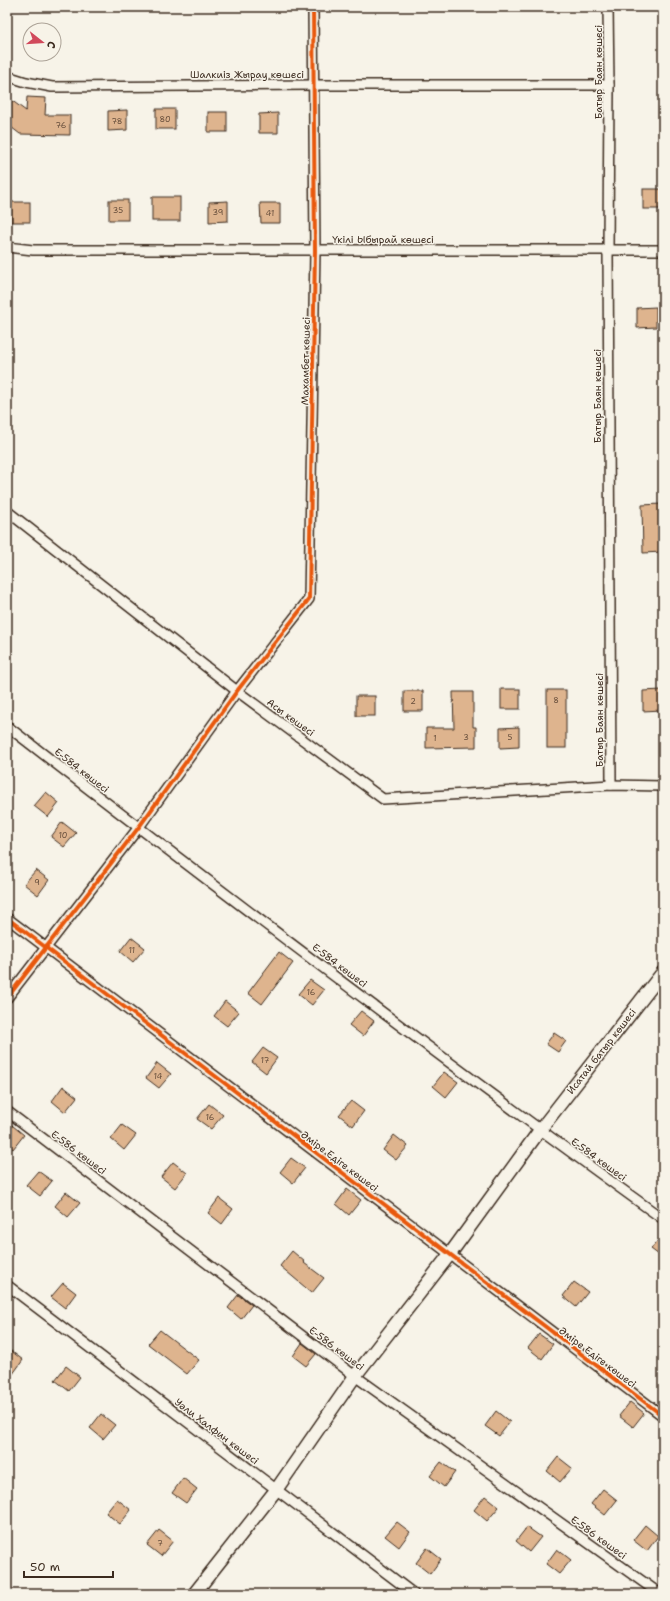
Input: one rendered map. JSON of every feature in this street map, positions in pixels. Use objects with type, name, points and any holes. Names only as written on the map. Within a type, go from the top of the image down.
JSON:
[{"type":"street","name":"Махамбет көшесі","points":[[7,998],[139,827],[238,691],[309,599],[314,251],[313,7]]},
{"type":"street","name":"Батыр Баян көшесі","points":[[608,7],[611,785]]},
{"type":"street","name":"Шалкиіз Жырау көшесі","points":[[7,76],[26,82],[52,87],[314,85],[609,86]]},
{"type":"street","name":"Үкілі Ыбырай көшесі","points":[[7,247],[33,250],[663,250]]},
{"type":"street","name":"Асы көшесі","points":[[7,511],[238,691],[383,799],[611,785],[663,786]]},
{"type":"street","name":"Е-584 көшесі","points":[[7,726],[540,1130],[663,1219]]},
{"type":"street","name":"Әміре Едіге көшесі","points":[[7,918],[663,1416]]},
{"type":"street","name":"Исатай батыр көшесі","points":[[194,1594],[276,1490],[355,1376],[450,1254],[540,1130],[663,972]]},
{"type":"street","name":"Е-586 көшесі","points":[[7,1111],[355,1376],[660,1594]]},
{"type":"street","name":"Уәли Халфин көшесі","points":[[7,1285],[414,1594]]},
{"type":"building","points":[[7,97],[26,111],[27,97],[46,98],[45,115],[70,115],[70,135],[20,134],[7,124]]},
{"type":"building","points":[[156,109],[175,109],[175,129],[156,129]]},
{"type":"building","points":[[127,110],[127,130],[108,131],[108,111]]},
{"type":"building","points":[[208,112],[227,112],[227,132],[208,132]]},
{"type":"building","points":[[278,113],[278,133],[259,133],[259,114]]},
{"type":"building","points":[[643,189],[662,189],[662,209],[643,209]]},
{"type":"building","points":[[152,197],[180,197],[180,221],[152,221]]},
{"type":"building","points":[[109,200],[128,200],[128,220],[109,220]]},
{"type":"building","points":[[228,201],[228,221],[209,222],[209,202]]},
{"type":"building","points":[[11,202],[30,202],[30,222],[11,222]]},
{"type":"building","points":[[260,203],[280,203],[280,223],[261,223]]},
{"type":"building","points":[[656,307],[656,327],[637,328],[637,308]]},
{"type":"building","points":[[661,504],[662,552],[643,553],[642,505]]},
{"type":"building","points":[[501,689],[520,689],[520,709],[501,709]]},
{"type":"building","points":[[547,690],[566,690],[566,748],[547,748]]},
{"type":"building","points":[[662,690],[662,710],[643,711],[643,691]]},
{"type":"building","points":[[404,691],[423,691],[423,711],[404,711]]},
{"type":"building","points":[[453,692],[473,692],[473,727],[476,727],[476,747],[426,748],[426,728],[454,728]]},
{"type":"building","points":[[356,696],[375,696],[375,716],[356,716]]},
{"type":"building","points":[[519,727],[519,747],[500,748],[500,728]]},
{"type":"building","points":[[46,792],[59,803],[48,817],[34,806]]},
{"type":"building","points":[[62,822],[76,833],[64,847],[51,837]]},
{"type":"building","points":[[36,870],[49,880],[38,895],[24,884]]},
{"type":"building","points":[[131,937],[145,948],[133,962],[120,951]]},
{"type":"building","points":[[279,952],[293,963],[262,1004],[248,993]]},
{"type":"building","points":[[310,980],[324,990],[312,1005],[298,994]]},
{"type":"building","points":[[225,1001],[239,1012],[227,1026],[214,1016]]},
{"type":"building","points":[[361,1011],[374,1021],[363,1036],[349,1025]]},
{"type":"building","points":[[554,1033],[566,1041],[558,1052],[546,1044]]},
{"type":"building","points":[[263,1048],[277,1058],[266,1073],[252,1062]]},
{"type":"building","points":[[157,1063],[171,1074],[159,1088],[146,1078]]},
{"type":"building","points":[[444,1072],[458,1082],[446,1097],[433,1086]]},
{"type":"building","points":[[63,1086],[77,1097],[65,1112],[52,1101]]},
{"type":"building","points":[[351,1101],[364,1111],[353,1126],[339,1115]]},
{"type":"building","points":[[209,1104],[223,1115],[211,1129],[197,1119]]},
{"type":"building","points":[[7,1121],[24,1135],[13,1149],[7,1145]]},
{"type":"building","points":[[122,1125],[136,1135],[124,1150],[111,1139]]},
{"type":"building","points":[[394,1135],[408,1146],[396,1160],[383,1150]]},
{"type":"building","points":[[291,1158],[305,1168],[293,1183],[280,1172]]},
{"type":"building","points":[[173,1162],[187,1173],[175,1188],[161,1177]]},
{"type":"building","points":[[38,1171],[52,1181],[40,1196],[26,1185]]},
{"type":"building","points":[[347,1189],[361,1200],[349,1215],[336,1204]]},
{"type":"building","points":[[66,1192],[80,1203],[68,1217],[55,1206]]},
{"type":"building","points":[[219,1198],[233,1209],[222,1224],[208,1213]]},
{"type":"building","points":[[663,1234],[663,1258],[651,1249]]},
{"type":"building","points":[[292,1251],[305,1262],[304,1263],[324,1278],[312,1293],[280,1266]]},
{"type":"building","points":[[574,1282],[588,1292],[576,1307],[563,1296]]},
{"type":"building","points":[[63,1283],[76,1293],[65,1308],[51,1297]]},
{"type":"building","points":[[238,1295],[252,1305],[241,1319],[228,1308]]},
{"type":"building","points":[[160,1330],[199,1360],[187,1374],[148,1344]]},
{"type":"building","points":[[539,1334],[553,1344],[542,1359],[528,1348]]},
{"type":"building","points":[[302,1343],[316,1354],[306,1366],[293,1356]]},
{"type":"building","points":[[7,1348],[23,1360],[7,1382]]},
{"type":"building","points":[[66,1366],[80,1377],[69,1391],[55,1380]]},
{"type":"building","points":[[630,1402],[644,1413],[633,1427],[619,1416]]},
{"type":"building","points":[[496,1411],[510,1422],[499,1436],[485,1426]]},
{"type":"building","points":[[101,1414],[115,1425],[103,1439],[90,1428]]},
{"type":"building","points":[[558,1457],[572,1468],[560,1482],[547,1471]]},
{"type":"building","points":[[441,1462],[455,1472],[444,1487],[430,1476]]},
{"type":"building","points":[[183,1478],[197,1489],[186,1503],[172,1493]]},
{"type":"building","points":[[603,1489],[617,1500],[605,1515],[591,1504]]},
{"type":"building","points":[[485,1496],[499,1507],[487,1521],[474,1510]]},
{"type":"building","points":[[117,1499],[131,1510],[120,1524],[106,1513]]},
{"type":"building","points":[[397,1522],[410,1532],[399,1547],[385,1536]]},
{"type":"building","points":[[645,1525],[658,1536],[647,1551],[633,1540]]},
{"type":"building","points":[[527,1527],[541,1537],[529,1552],[516,1541]]},
{"type":"building","points":[[159,1530],[173,1541],[161,1556],[147,1545]]},
{"type":"building","points":[[427,1548],[441,1559],[430,1574],[416,1563]]},
{"type":"building","points":[[557,1549],[571,1560],[559,1574],[546,1564]]},
{"type":"cycle path","points":[[7,998],[139,827],[237,691],[309,599],[315,251],[313,7]]},
{"type":"cycle path","points":[[7,918],[663,1416]]}]
